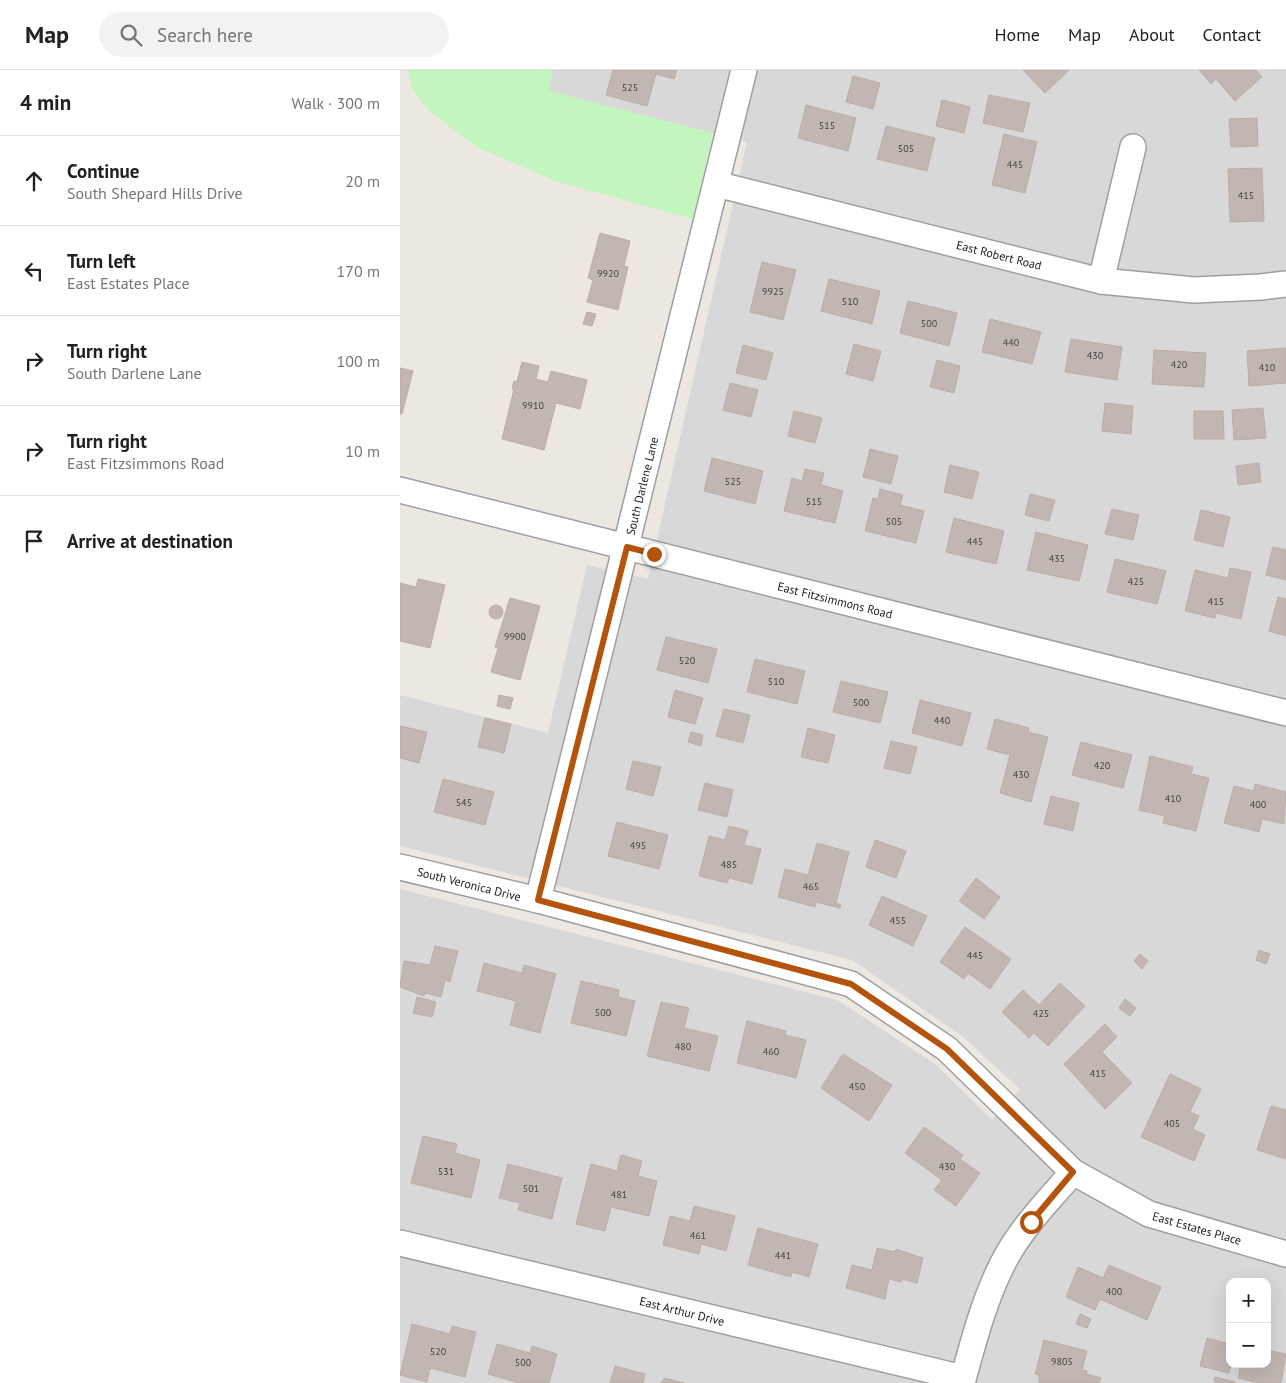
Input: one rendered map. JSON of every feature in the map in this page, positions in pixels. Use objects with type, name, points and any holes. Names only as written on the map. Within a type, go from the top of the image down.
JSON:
[{"type":"street","name":"South Darlene Lane","points":[[538,900],[744,70]]},
{"type":"street","points":[[1101,281],[1134,147]]},
{"type":"street","name":"East Robert Road","points":[[716,184],[1101,281],[1194,290],[1286,284]]},
{"type":"street","name":"East Fitzsimmons Road","points":[[400,490],[1280,714]]},
{"type":"street","name":"South Veronica Drive","points":[[400,867],[538,900]]},
{"type":"street","name":"East Estates Place","points":[[538,900],[851,984],[947,1049],[1073,1172],[1149,1214],[1286,1254]]},
{"type":"street","points":[[963,1381],[983,1315],[1003,1263],[1031,1222],[1073,1172]]},
{"type":"street","name":"East Arthur Drive","points":[[400,1243],[963,1381]]},
{"type":"shaded area","points":[[553,70],[1286,70],[1286,1383],[400,1383],[400,889],[837,1000],[935,1064],[992,1120],[1020,1089],[962,1036],[852,960],[400,846],[400,695],[548,733],[587,565],[648,579],[747,142],[548,91]]},
{"type":"green space","points":[[408,70],[553,70],[549,91],[713,133],[693,219],[555,181],[477,147],[431,113],[413,91]]},
{"type":"building","points":[[613,70],[677,70],[674,79],[656,74],[647,106],[606,95]]},
{"type":"building","points":[[1023,70],[1069,70],[1045,93]]},
{"type":"building","points":[[1199,70],[1256,70],[1262,77],[1235,101],[1216,79],[1211,84]]},
{"type":"building","points":[[853,76],[880,83],[873,109],[846,102]]},
{"type":"building","points":[[989,95],[1030,103],[1023,132],[983,123]]},
{"type":"building","points":[[942,100],[970,107],[964,133],[936,126]]},
{"type":"building","points":[[806,105],[856,118],[848,151],[798,138]]},
{"type":"building","points":[[1257,118],[1258,146],[1231,147],[1229,119]]},
{"type":"building","points":[[886,126],[935,138],[927,171],[877,159]]},
{"type":"building","points":[[1004,134],[1037,142],[1025,193],[992,185]]},
{"type":"building","points":[[1262,168],[1264,221],[1230,222],[1228,169]]},
{"type":"building","points":[[600,233],[630,241],[624,266],[628,267],[618,310],[587,302],[593,280],[588,278]]},
{"type":"building","points":[[762,262],[796,270],[783,320],[750,312]]},
{"type":"building","points":[[829,279],[880,291],[872,324],[821,311]]},
{"type":"building","points":[[908,301],[957,313],[949,346],[900,333]]},
{"type":"building","points":[[587,312],[596,314],[592,326],[583,324]]},
{"type":"building","points":[[990,319],[1041,332],[1032,364],[982,352]]},
{"type":"building","points":[[1071,339],[1122,347],[1117,380],[1065,372]]},
{"type":"building","points":[[854,344],[881,351],[873,381],[846,374]]},
{"type":"building","points":[[743,345],[773,353],[766,380],[736,373]]},
{"type":"building","points":[[1286,348],[1286,383],[1249,386],[1247,351]]},
{"type":"building","points":[[1154,350],[1206,353],[1204,387],[1152,384]]},
{"type":"building","points":[[937,360],[960,366],[954,393],[930,387]]},
{"type":"building","points":[[522,362],[539,366],[536,379],[548,382],[551,371],[587,380],[580,409],[556,403],[544,450],[502,439],[514,389],[512,389],[514,381],[517,382]]},
{"type":"building","points":[[400,368],[413,371],[402,414],[400,414]]},
{"type":"building","points":[[730,383],[758,390],[751,417],[723,410]]},
{"type":"building","points":[[1105,403],[1133,406],[1131,434],[1102,431]]},
{"type":"building","points":[[1263,408],[1266,438],[1234,440],[1232,410]]},
{"type":"building","points":[[794,411],[822,418],[815,443],[788,436]]},
{"type":"building","points":[[1194,411],[1223,411],[1224,439],[1194,439]]},
{"type":"building","points":[[870,449],[898,456],[891,484],[863,477]]},
{"type":"building","points":[[712,458],[763,471],[755,504],[704,491]]},
{"type":"building","points":[[1259,463],[1261,482],[1238,485],[1236,466]]},
{"type":"building","points":[[950,465],[979,472],[972,499],[944,492]]},
{"type":"building","points":[[805,469],[824,473],[821,485],[843,491],[835,523],[784,511],[792,478],[802,481]]},
{"type":"building","points":[[880,489],[903,495],[900,505],[924,511],[916,543],[865,531],[873,498],[878,499]]},
{"type":"building","points":[[1030,494],[1055,500],[1049,521],[1025,515]]},
{"type":"building","points":[[1112,509],[1139,515],[1133,540],[1105,534]]},
{"type":"building","points":[[1201,510],[1230,517],[1223,547],[1194,540]]},
{"type":"building","points":[[954,518],[1004,531],[996,564],[946,552]]},
{"type":"building","points":[[1036,532],[1088,545],[1079,581],[1027,570]]},
{"type":"building","points":[[1273,547],[1286,550],[1286,580],[1266,575]]},
{"type":"building","points":[[1115,559],[1166,571],[1157,604],[1107,592]]},
{"type":"building","points":[[1230,568],[1251,572],[1241,619],[1216,613],[1215,618],[1185,611],[1195,570],[1228,578]]},
{"type":"building","points":[[418,579],[445,585],[430,648],[400,641],[400,583],[416,587]]},
{"type":"building","points":[[1278,597],[1286,599],[1286,636],[1269,631]]},
{"type":"building","points":[[510,598],[540,606],[520,680],[491,672],[498,648],[495,647]]},
{"type":"building","points":[[493,605],[499,605],[503,612],[499,619],[493,619],[489,615],[489,609]]},
{"type":"building","points":[[666,637],[717,649],[708,683],[657,670]]},
{"type":"building","points":[[755,659],[805,671],[797,704],[747,692]]},
{"type":"building","points":[[841,681],[888,692],[880,723],[833,712]]},
{"type":"building","points":[[675,690],[703,698],[695,724],[668,717]]},
{"type":"building","points":[[499,695],[513,698],[510,709],[497,706]]},
{"type":"building","points":[[920,700],[971,713],[962,746],[912,733]]},
{"type":"building","points":[[724,709],[750,715],[743,743],[716,736]]},
{"type":"building","points":[[485,718],[511,724],[504,753],[478,747]]},
{"type":"building","points":[[995,719],[1029,728],[1028,732],[1048,737],[1031,802],[1000,793],[1010,755],[987,749]]},
{"type":"building","points":[[400,726],[427,732],[419,763],[400,758]]},
{"type":"building","points":[[808,728],[835,735],[828,763],[801,757]]},
{"type":"building","points":[[691,732],[703,735],[701,746],[688,742]]},
{"type":"building","points":[[891,741],[917,747],[910,774],[884,768]]},
{"type":"building","points":[[1081,742],[1132,755],[1123,788],[1072,775]]},
{"type":"building","points":[[1150,756],[1193,767],[1191,774],[1209,778],[1196,831],[1163,823],[1165,816],[1139,810]]},
{"type":"building","points":[[633,761],[661,767],[653,796],[626,789]]},
{"type":"building","points":[[443,779],[494,792],[485,825],[434,812]]},
{"type":"building","points":[[705,783],[733,790],[727,817],[698,810]]},
{"type":"building","points":[[1255,784],[1286,792],[1284,824],[1262,819],[1259,832],[1224,823],[1234,786],[1254,791]]},
{"type":"building","points":[[1051,796],[1079,803],[1073,831],[1044,824]]},
{"type":"building","points":[[617,822],[668,835],[659,869],[608,856]]},
{"type":"building","points":[[729,826],[748,831],[744,845],[761,849],[752,884],[729,878],[727,883],[699,876],[709,836],[725,840]]},
{"type":"building","points":[[875,840],[906,851],[896,878],[866,867]]},
{"type":"building","points":[[817,843],[849,852],[836,903],[841,905],[840,908],[816,902],[815,907],[778,897],[785,869],[808,875]]},
{"type":"building","points":[[976,878],[1000,897],[984,919],[959,901]]},
{"type":"building","points":[[882,896],[927,916],[913,946],[869,925]]},
{"type":"building","points":[[965,927],[1011,959],[990,989],[968,973],[964,979],[940,962]]},
{"type":"building","points":[[435,946],[458,951],[450,982],[445,980],[441,997],[425,993],[424,996],[400,987],[404,961],[430,965]]},
{"type":"building","points":[[1259,950],[1270,954],[1266,964],[1256,960]]},
{"type":"building","points":[[1140,954],[1148,961],[1142,969],[1134,961]]},
{"type":"building","points":[[484,963],[522,973],[524,965],[556,974],[540,1033],[510,1025],[516,1001],[477,991]]},
{"type":"building","points":[[581,981],[619,990],[618,997],[635,1001],[626,1036],[571,1023]]},
{"type":"building","points":[[1060,983],[1085,1006],[1048,1046],[1034,1033],[1029,1038],[1002,1012],[1023,990],[1039,1005]]},
{"type":"building","points":[[417,997],[436,1002],[432,1017],[413,1013]]},
{"type":"building","points":[[1125,999],[1136,1008],[1130,1016],[1119,1008]]},
{"type":"building","points":[[661,1002],[689,1008],[684,1028],[718,1036],[709,1071],[647,1056]]},
{"type":"building","points":[[747,1021],[786,1031],[785,1035],[806,1040],[796,1078],[737,1063]]},
{"type":"building","points":[[1105,1024],[1117,1037],[1102,1052],[1132,1083],[1105,1109],[1064,1064]]},
{"type":"building","points":[[843,1054],[892,1085],[869,1121],[821,1088]]},
{"type":"building","points":[[1170,1074],[1201,1089],[1190,1112],[1199,1116],[1193,1129],[1205,1135],[1194,1161],[1141,1137]]},
{"type":"building","points":[[1271,1106],[1286,1110],[1286,1159],[1257,1150]]},
{"type":"building","points":[[924,1127],[963,1155],[960,1159],[980,1173],[956,1206],[934,1190],[942,1180],[905,1153]]},
{"type":"building","points":[[423,1136],[457,1144],[455,1153],[480,1160],[471,1198],[411,1183]]},
{"type":"building","points":[[621,1155],[642,1161],[638,1176],[657,1181],[649,1216],[611,1207],[605,1231],[576,1224],[591,1164],[617,1171]]},
{"type":"building","points":[[508,1164],[562,1178],[552,1219],[518,1210],[520,1203],[499,1198]]},
{"type":"building","points":[[694,1206],[735,1216],[726,1251],[701,1244],[699,1254],[663,1245],[670,1216],[690,1221]]},
{"type":"building","points":[[758,1228],[818,1244],[809,1277],[792,1272],[791,1277],[748,1265]]},
{"type":"building","points":[[877,1248],[895,1252],[896,1249],[923,1258],[917,1283],[902,1279],[901,1282],[889,1279],[885,1299],[846,1288],[852,1265],[872,1270]]},
{"type":"building","points":[[1109,1265],[1161,1287],[1147,1320],[1100,1299],[1095,1310],[1066,1297],[1078,1267],[1103,1278]]},
{"type":"building","points":[[1080,1314],[1091,1319],[1087,1328],[1076,1324]]},
{"type":"building","points":[[412,1324],[450,1334],[452,1326],[476,1332],[465,1377],[430,1368],[427,1382],[400,1375]]},
{"type":"building","points":[[1207,1338],[1226,1343],[1226,1368],[1230,1368],[1229,1373],[1200,1366]]},
{"type":"building","points":[[1044,1340],[1087,1351],[1082,1370],[1087,1371],[1086,1374],[1101,1378],[1099,1383],[1039,1383],[1039,1375],[1035,1374]]},
{"type":"building","points":[[497,1344],[530,1353],[532,1346],[557,1354],[549,1383],[519,1383],[488,1374]]},
{"type":"building","points":[[1271,1351],[1286,1354],[1281,1383],[1259,1383],[1238,1378],[1240,1368],[1271,1368]]},
{"type":"building","points":[[615,1366],[645,1374],[643,1383],[610,1383]]},
{"type":"building","points":[[1215,1377],[1235,1382],[1235,1383],[1214,1383]]},
{"type":"building","points":[[664,1378],[684,1383],[662,1383]]},
{"type":"route","points":[[654,554],[627,547],[538,900],[851,984],[947,1049],[1073,1172],[1031,1222]]}]
